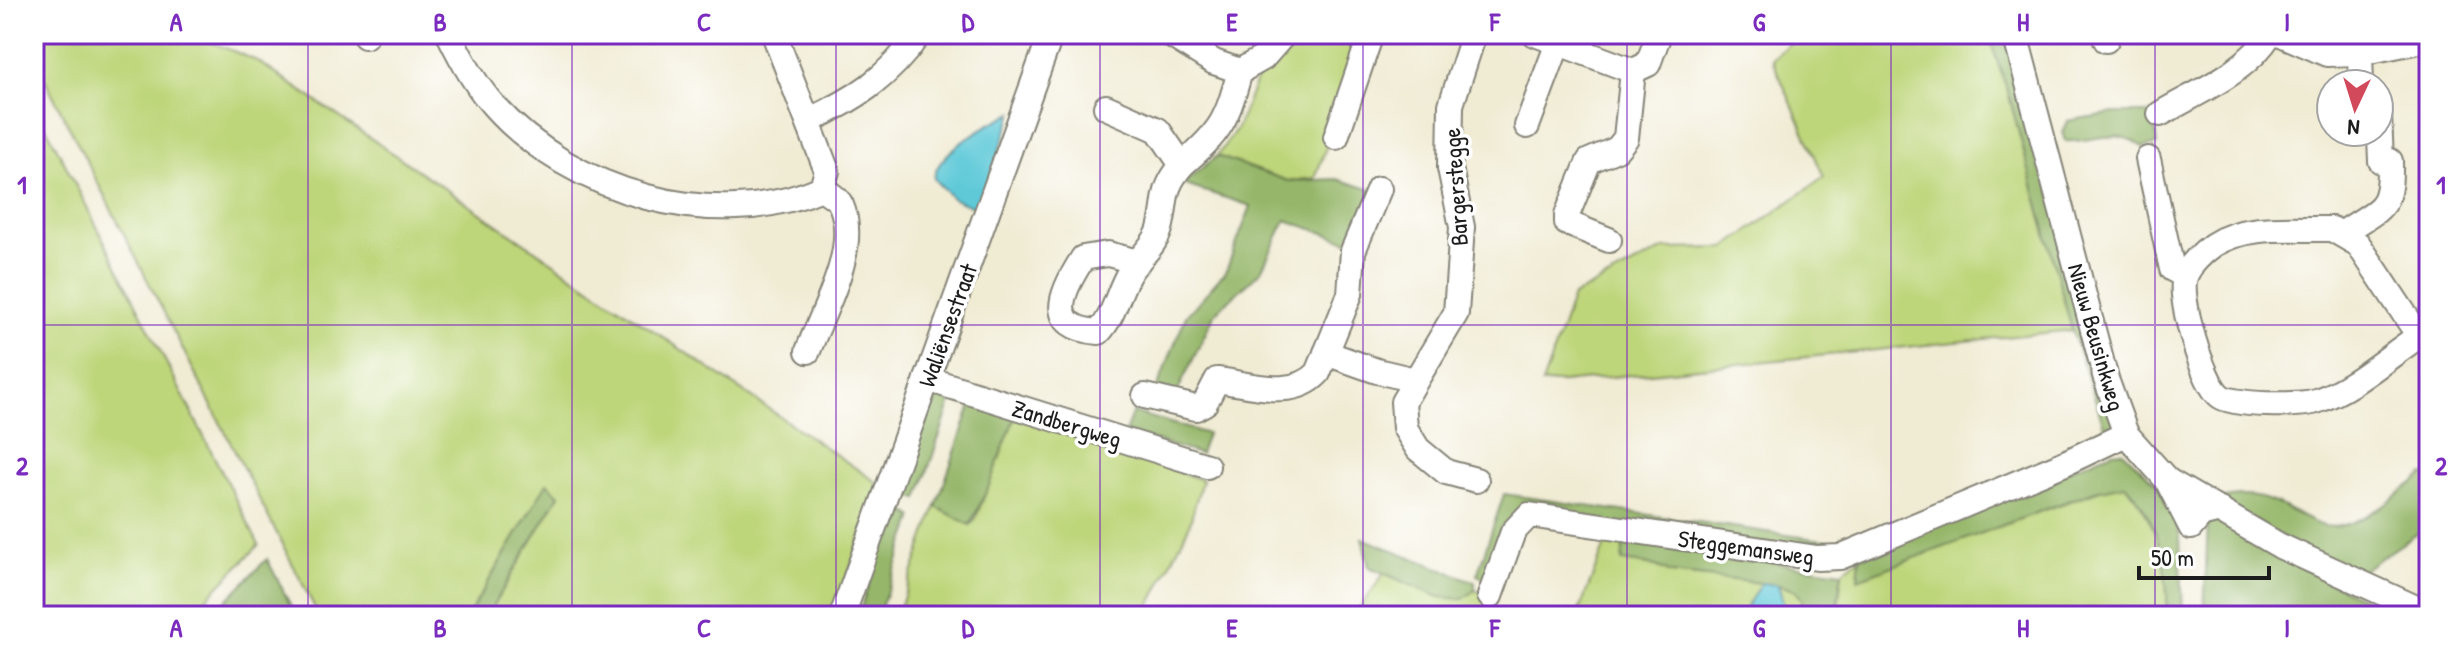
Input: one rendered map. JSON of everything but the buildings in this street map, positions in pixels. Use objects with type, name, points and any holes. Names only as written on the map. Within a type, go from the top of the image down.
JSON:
[{"type":"street","points":[[449,34],[464,65],[494,106],[531,140],[573,168],[628,191],[700,206],[750,205],[804,196],[822,188],[827,171],[774,34]]},
{"type":"street","name":"Waliënsestraat","points":[[842,616],[1051,34]]},
{"type":"street","points":[[1169,34],[1214,62],[1240,71]]},
{"type":"street","points":[[1138,262],[1160,232],[1167,183],[1182,165],[1217,135],[1227,118],[1240,71],[1263,58],[1284,34]]},
{"type":"street","points":[[1336,137],[1371,34]]},
{"type":"street","name":"Bargerstegge","points":[[1474,34],[1451,105],[1450,168],[1462,227],[1456,313],[1439,347],[1403,402],[1405,428],[1418,449],[1446,472],[1476,480]]},
{"type":"street","points":[[1535,34],[1633,71],[1648,64],[1659,34]]},
{"type":"street","name":"Nieuw Beusinkweg","points":[[2015,34],[2106,379],[2126,434],[2167,480],[2191,527],[2201,515],[2220,510],[2280,546],[2429,614]]},
{"type":"street","points":[[2160,114],[2240,68],[2259,52],[2270,34]]},
{"type":"street","points":[[2281,34],[2327,54],[2360,53],[2398,40],[2429,39]]},
{"type":"street","points":[[808,121],[855,99],[895,64],[917,35]]},
{"type":"street","points":[[1527,126],[1558,43]]},
{"type":"street","points":[[2360,53],[2360,68]]},
{"type":"street","points":[[1609,240],[1567,223],[1567,215],[1589,161],[1617,149],[1626,138],[1633,71]]},
{"type":"street","points":[[1106,107],[1158,130],[1182,165]]},
{"type":"street","points":[[2343,233],[2385,205],[2391,196],[2390,161],[2381,161],[2380,148]]},
{"type":"street","points":[[2148,159],[2172,269],[2185,276]]},
{"type":"street","points":[[808,351],[842,259],[847,231],[840,202],[822,188]]},
{"type":"street","points":[[1145,396],[1196,408],[1205,403],[1217,380],[1292,389],[1318,373],[1350,294],[1353,251],[1379,189]]},
{"type":"street","points":[[2332,229],[2358,244],[2424,333],[2333,394],[2312,402],[2235,403],[2221,398],[2206,382],[2184,297],[2185,276],[2200,255],[2241,231],[2332,229]]},
{"type":"street","points":[[1326,353],[1415,380]]},
{"type":"street","name":"Zandbergweg","points":[[927,379],[1207,466]]},
{"type":"street","name":"Steggemansweg","points":[[1490,596],[1513,532],[1529,515],[1817,558],[1840,557],[2065,463],[2126,434]]},
{"type":"green space","points":[[51,34],[192,34],[257,61],[879,484],[834,616],[487,616],[559,495],[547,484],[468,616],[319,616],[34,58],[34,44]]},
{"type":"green space","points":[[1302,34],[1344,34],[1364,42],[1315,178],[1288,181],[1217,156],[1237,128],[1258,76]]},
{"type":"green space","points":[[1800,34],[1988,34],[2008,92],[2072,330],[1542,384],[1573,296],[1664,249],[1725,248],[1824,177],[1772,59]]},
{"type":"green space","points":[[1988,34],[2005,34],[2117,424],[2105,429],[2072,330],[2008,92]]},
{"type":"green space","points":[[34,103],[259,545],[189,616],[34,616]]},
{"type":"green space","points":[[2114,113],[2153,113],[2157,145],[2142,147],[2114,136],[2065,141],[2062,132],[2067,121]]},
{"type":"green space","points":[[1217,156],[1288,181],[1337,179],[1372,190],[1351,242],[1286,220],[1261,271],[1215,313],[1175,397],[1156,391],[1186,316],[1226,271],[1251,206],[1182,184]]},
{"type":"green space","points":[[938,390],[953,396],[918,499],[900,492]]},
{"type":"green space","points":[[972,403],[1016,414],[988,488],[970,525],[936,507]]},
{"type":"green space","points":[[1133,412],[1207,434],[1200,454],[1125,432]]},
{"type":"green space","points":[[1016,414],[1202,480],[1189,526],[1145,616],[897,616],[936,506],[970,525],[975,520]]},
{"type":"green space","points":[[2123,451],[2167,494],[2180,536],[2183,616],[2167,616],[2166,581],[2160,546],[2146,513],[2125,485],[2095,491],[1858,579],[1860,557],[2112,452]]},
{"type":"green space","points":[[2424,475],[2429,476],[2429,526],[2352,577],[2218,500],[2257,497],[2314,523],[2340,526],[2373,512]]},
{"type":"green space","points":[[547,483],[559,495],[487,616],[468,616]]},
{"type":"green space","points":[[2114,485],[2125,485],[2146,513],[2153,529],[2166,581],[2167,616],[1837,616],[1842,572],[1860,557],[1858,578]]},
{"type":"green space","points":[[1504,494],[1857,545],[1833,556],[1529,515],[1494,583],[1477,575]]},
{"type":"green space","points":[[896,505],[914,517],[878,616],[858,616]]},
{"type":"green space","points":[[2214,516],[2334,584],[2409,616],[2204,616],[2208,519]]},
{"type":"green space","points":[[1362,538],[1475,582],[1475,590],[1463,599],[1439,597],[1369,567]]},
{"type":"green space","points":[[1607,540],[1624,542],[1623,561],[1656,566],[1672,573],[1761,583],[1741,616],[1577,616]]},
{"type":"green space","points":[[1624,542],[1842,572],[1836,616],[1802,616],[1802,599],[1795,590],[1778,585],[1671,573],[1656,566],[1622,561]]},
{"type":"green space","points":[[267,559],[296,616],[211,616]]},
{"type":"green space","points":[[1385,572],[1440,597],[1463,599],[1475,590],[1496,599],[1492,613],[1497,616],[1354,616]]},
{"type":"green space","points":[[1778,585],[1795,590],[1802,599],[1802,616],[1781,616],[1784,605]]},
{"type":"water","points":[[1013,113],[978,209],[953,199],[934,179],[937,169],[965,140]]},
{"type":"water","points":[[1761,583],[1778,585],[1784,605],[1781,616],[1741,616]]}]
